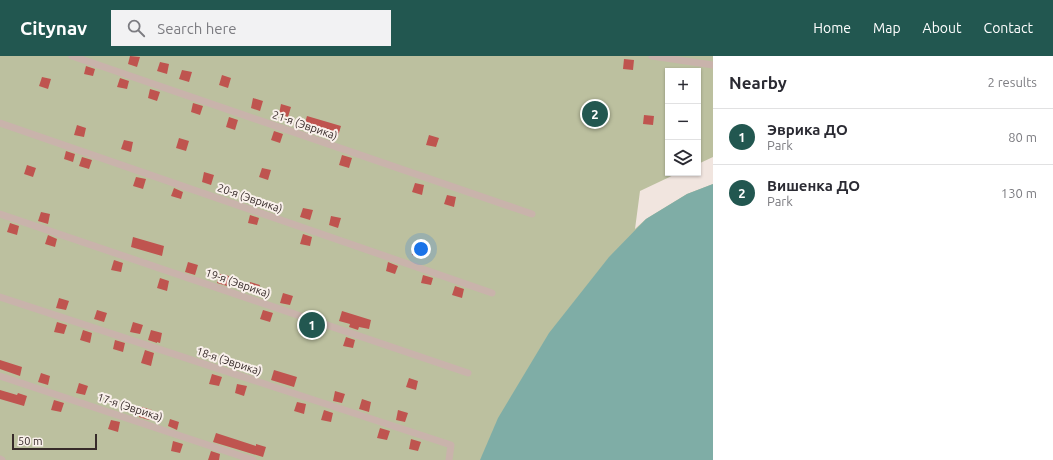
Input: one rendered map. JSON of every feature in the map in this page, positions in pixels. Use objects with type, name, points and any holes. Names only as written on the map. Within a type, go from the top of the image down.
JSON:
[{"type":"lane","name":"21-я (Эврика)","points":[[72,56],[532,214]]},
{"type":"lane","points":[[652,56],[713,65]]},
{"type":"lane","name":"20-я (Эврика)","points":[[0,123],[492,293]]},
{"type":"lane","name":"19-я (Эврика)","points":[[0,214],[468,373]]},
{"type":"lane","name":"18-я (Эврика)","points":[[0,297],[451,445],[449,460]]},
{"type":"lane","name":"17-я (Эврика)","points":[[0,376],[253,460]]},
{"type":"green space","points":[[0,56],[713,56],[713,157],[701,163],[701,68],[665,68],[665,176],[672,176],[640,191],[635,229],[646,219],[687,194],[713,184],[608,460],[0,460]]},
{"type":"water","points":[[713,184],[713,460],[480,460],[498,418],[549,333],[609,257],[646,219],[687,194]]},
{"type":"building","points":[[130,56],[140,57],[137,67],[128,64]]},
{"type":"building","points":[[624,59],[634,60],[633,70],[623,69]]},
{"type":"building","points":[[160,62],[169,64],[167,74],[157,71]]},
{"type":"building","points":[[86,66],[95,69],[93,76],[84,74]]},
{"type":"building","points":[[182,70],[192,72],[189,82],[179,79]]},
{"type":"building","points":[[222,75],[231,78],[228,88],[219,85]]},
{"type":"building","points":[[42,77],[51,79],[48,89],[39,86]]},
{"type":"building","points":[[120,78],[129,81],[127,89],[117,87]]},
{"type":"building","points":[[150,89],[160,92],[157,101],[148,98]]},
{"type":"building","points":[[253,98],[263,101],[260,111],[251,108]]},
{"type":"building","points":[[193,103],[203,106],[200,115],[191,112]]},
{"type":"building","points":[[281,104],[291,107],[288,117],[279,114]]},
{"type":"building","points":[[644,115],[654,116],[653,125],[643,124]]},
{"type":"building","points":[[307,116],[341,126],[338,136],[304,126]]},
{"type":"building","points":[[229,117],[238,120],[235,130],[226,127]]},
{"type":"building","points":[[77,125],[86,128],[84,137],[74,135]]},
{"type":"building","points":[[274,131],[283,134],[280,143],[271,140]]},
{"type":"building","points":[[429,135],[439,138],[436,147],[426,145]]},
{"type":"building","points":[[179,138],[189,141],[186,151],[176,148]]},
{"type":"building","points":[[124,140],[133,142],[131,152],[121,149]]},
{"type":"building","points":[[66,151],[75,154],[73,162],[64,159]]},
{"type":"building","points":[[342,155],[352,158],[349,168],[339,165]]},
{"type":"building","points":[[82,157],[92,160],[89,169],[79,166]]},
{"type":"building","points":[[27,165],[36,168],[33,177],[24,174]]},
{"type":"building","points":[[262,168],[271,170],[268,180],[259,177]]},
{"type":"building","points":[[204,172],[214,175],[211,185],[202,182]]},
{"type":"building","points":[[136,177],[146,179],[143,189],[133,186]]},
{"type":"building","points":[[415,183],[424,185],[422,195],[412,192]]},
{"type":"building","points":[[174,188],[183,192],[181,199],[171,196]]},
{"type":"building","points":[[447,195],[456,197],[454,207],[444,204]]},
{"type":"building","points":[[303,208],[313,210],[310,220],[300,217]]},
{"type":"building","points":[[41,212],[50,214],[48,224],[38,221]]},
{"type":"building","points":[[250,215],[259,218],[257,225],[248,223]]},
{"type":"building","points":[[331,216],[341,218],[338,228],[329,225]]},
{"type":"building","points":[[10,223],[19,226],[17,235],[7,232]]},
{"type":"building","points":[[303,234],[312,237],[310,246],[300,244]]},
{"type":"building","points":[[48,235],[57,239],[55,247],[45,244]]},
{"type":"building","points":[[133,237],[164,246],[162,256],[131,247]]},
{"type":"building","points":[[414,246],[424,248],[421,258],[412,255]]},
{"type":"building","points":[[114,260],[123,263],[121,272],[111,270]]},
{"type":"building","points":[[188,262],[198,265],[195,275],[185,272]]},
{"type":"building","points":[[388,262],[398,266],[395,274],[386,271]]},
{"type":"building","points":[[220,274],[229,276],[227,286],[217,283]]},
{"type":"building","points":[[423,275],[433,278],[431,285],[421,283]]},
{"type":"building","points":[[160,278],[169,281],[167,291],[157,288]]},
{"type":"building","points":[[250,282],[260,285],[257,295],[248,292]]},
{"type":"building","points":[[455,286],[464,289],[462,298],[452,295]]},
{"type":"building","points":[[283,293],[293,296],[290,305],[280,303]]},
{"type":"building","points":[[59,298],[69,301],[66,310],[56,308]]},
{"type":"building","points":[[97,310],[107,313],[104,322],[94,319]]},
{"type":"building","points":[[263,310],[273,313],[270,322],[260,319]]},
{"type":"building","points":[[342,311],[371,320],[369,329],[359,327],[358,330],[349,327],[350,324],[339,321]]},
{"type":"building","points":[[57,322],[67,325],[64,334],[54,332]]},
{"type":"building","points":[[133,322],[143,325],[140,334],[130,332]]},
{"type":"building","points":[[83,330],[92,333],[90,343],[80,340]]},
{"type":"building","points":[[151,330],[162,333],[160,343],[148,340]]},
{"type":"building","points":[[346,337],[355,340],[353,348],[343,346]]},
{"type":"building","points":[[115,340],[125,343],[123,352],[113,349]]},
{"type":"building","points":[[145,350],[154,353],[151,366],[141,363]]},
{"type":"building","points":[[0,360],[22,367],[20,376],[0,369]]},
{"type":"building","points":[[274,370],[297,377],[294,387],[271,380]]},
{"type":"building","points":[[41,373],[50,376],[48,385],[38,382]]},
{"type":"building","points":[[212,374],[222,377],[219,386],[209,384]]},
{"type":"building","points":[[409,378],[418,381],[416,390],[406,387]]},
{"type":"building","points":[[79,383],[88,386],[85,395],[76,393]]},
{"type":"building","points":[[237,384],[247,386],[244,396],[235,393]]},
{"type":"building","points":[[0,390],[27,396],[24,406],[0,399]]},
{"type":"building","points":[[335,391],[345,394],[342,403],[333,401]]},
{"type":"building","points":[[362,399],[371,402],[369,412],[359,409]]},
{"type":"building","points":[[54,400],[64,403],[61,412],[51,410]]},
{"type":"building","points":[[297,402],[306,404],[304,414],[294,411]]},
{"type":"building","points":[[142,407],[152,410],[149,420],[139,417]]},
{"type":"building","points":[[324,410],[333,413],[331,422],[321,420]]},
{"type":"building","points":[[398,410],[408,413],[405,422],[396,420]]},
{"type":"building","points":[[170,419],[179,422],[177,430],[168,426]]},
{"type":"building","points":[[111,420],[120,422],[118,432],[108,429]]},
{"type":"building","points":[[380,428],[390,431],[387,440],[377,438]]},
{"type":"building","points":[[216,433],[256,446],[256,444],[266,447],[263,457],[213,442]]},
{"type":"building","points":[[411,439],[421,442],[418,451],[409,449]]},
{"type":"building","points":[[173,441],[183,444],[180,453],[171,451]]},
{"type":"building","points":[[211,451],[220,454],[219,460],[208,460]]},
{"type":"place","name":"Вишенка ДО","points":[[595,114]]},
{"type":"place","name":"Эврика ДО","points":[[312,325]]}]
